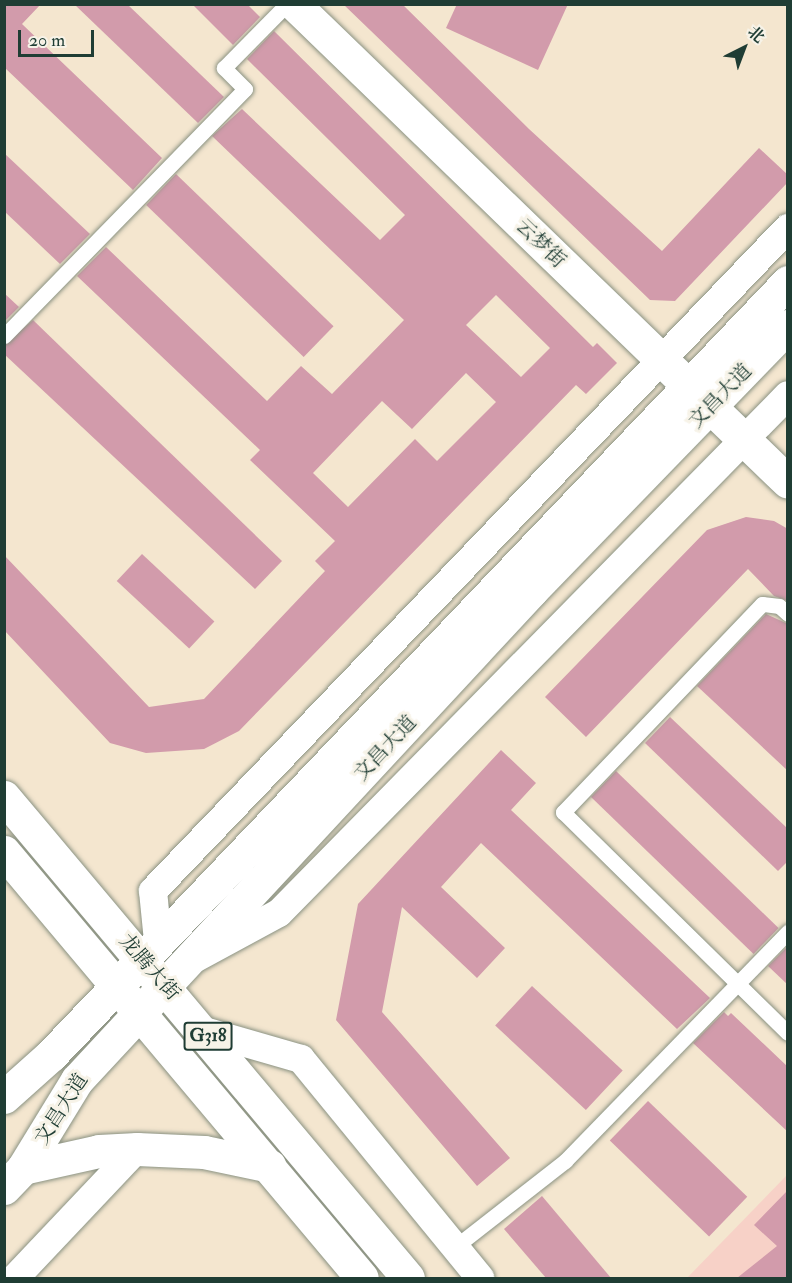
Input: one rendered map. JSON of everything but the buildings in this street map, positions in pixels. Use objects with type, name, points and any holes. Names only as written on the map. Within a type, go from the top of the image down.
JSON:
[{"type":"main road","name":"云梦街","points":[[294,4],[788,482]]},
{"type":"main road","name":"文昌大道","points":[[14,1178],[77,1080],[532,590],[699,396],[788,282]]},
{"type":"main road","name":"文昌大道","points":[[4,1097],[51,1055],[150,949],[699,396],[788,326]]},
{"type":"main road","name":"龙腾大街","points":[[4,797],[175,975],[204,1030],[408,1278]]},
{"type":"main road","name":"龙腾大街","points":[[4,852],[141,1012],[362,1278]]},
{"type":"main road","points":[[14,1178],[99,1151],[137,1149],[204,1152],[270,1166]]},
{"type":"street","points":[[150,949],[153,891],[788,228]]},
{"type":"street","points":[[175,975],[279,913],[788,395]]},
{"type":"street","points":[[204,1030],[301,1059],[480,1278]]},
{"type":"street","points":[[15,1278],[137,1149]]},
{"type":"lane","points":[[4,336],[245,89],[224,68],[287,4]]},
{"type":"lane","points":[[788,614],[779,606],[762,604],[563,812],[788,1033]]},
{"type":"lane","points":[[455,1247],[565,1161],[788,932]]},
{"type":"shaded area","points":[[787,1175],[787,1278],[687,1278]]}]
